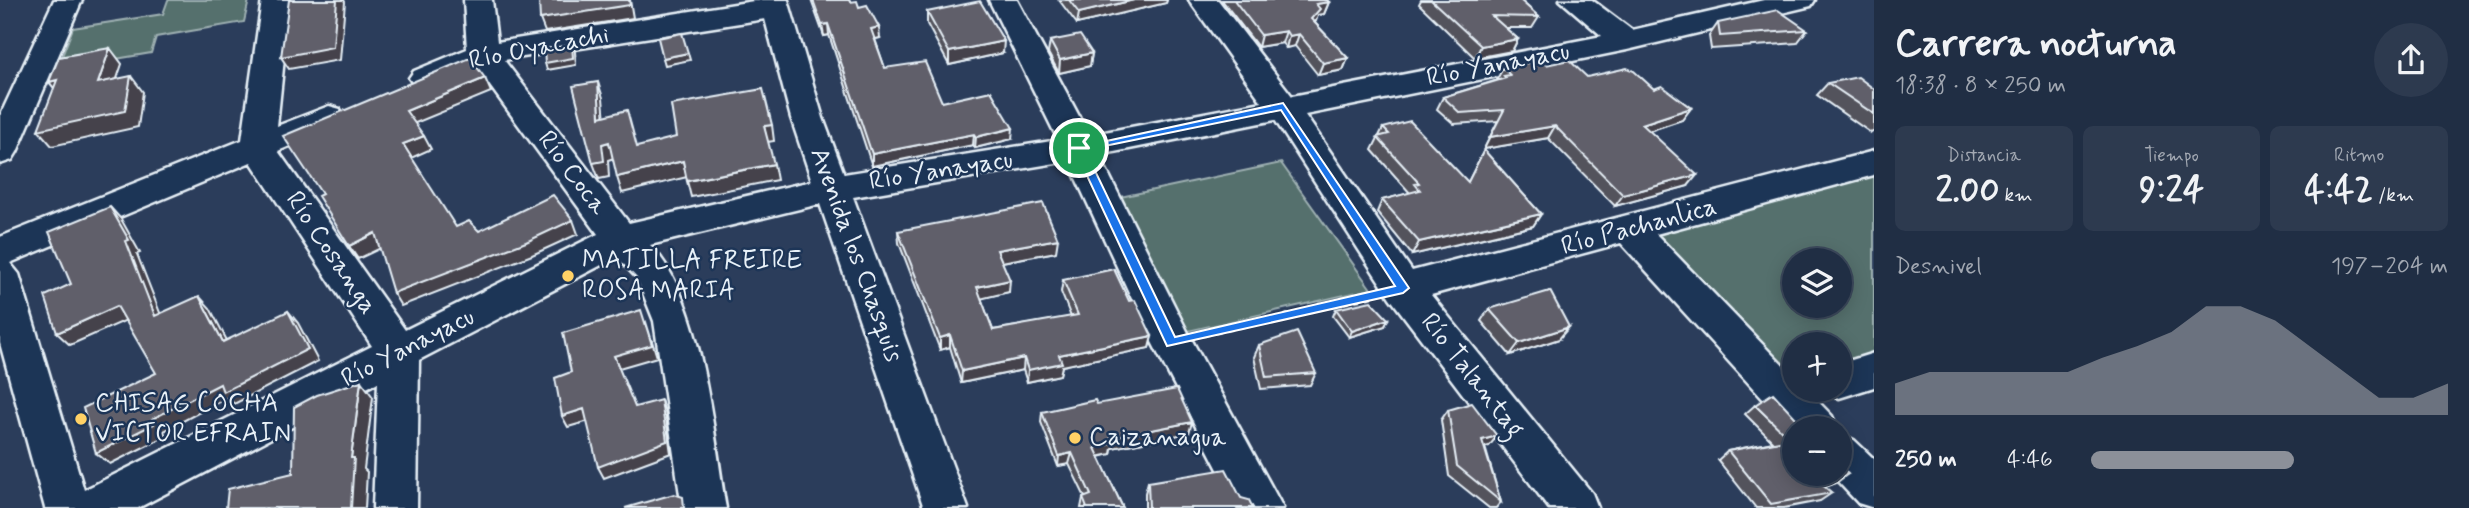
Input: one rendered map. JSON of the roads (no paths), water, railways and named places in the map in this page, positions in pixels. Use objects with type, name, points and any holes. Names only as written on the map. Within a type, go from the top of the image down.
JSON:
[{"type":"street","points":[[0,152],[68,0]]},
{"type":"street","points":[[258,147],[276,0]]},
{"type":"street","points":[[478,0],[483,54]]},
{"type":"street","points":[[1003,0],[1079,148],[1172,342],[1261,508]]},
{"type":"street","name":"Río Talantag","points":[[1203,0],[1283,107],[1403,288],[1576,508]]},
{"type":"street","points":[[1574,0],[1627,41]]},
{"type":"street","name":"Río Yanayacu","points":[[94,508],[621,238],[834,188],[1079,148],[1627,41],[1801,0]]},
{"type":"street","name":"Río Oyacachi","points":[[396,90],[483,54],[775,4]]},
{"type":"street","name":"Avenida los Chasquis","points":[[775,4],[807,118],[946,508]]},
{"type":"street","name":"Río Coca","points":[[483,54],[621,238],[653,271],[673,321],[704,508]]},
{"type":"street","points":[[0,253],[358,105]]},
{"type":"street","name":"Río Cosanga","points":[[258,147],[399,354]]},
{"type":"street","name":"Río Pachanlica","points":[[1403,288],[1630,230],[1874,163]]},
{"type":"street","points":[[1630,230],[1782,378]]},
{"type":"street","points":[[0,274],[66,508]]},
{"type":"street","points":[[395,508],[399,354]]},
{"type":"street","points":[[1852,377],[1874,369]]},
{"type":"street","points":[[1852,466],[1874,489]]},
{"type":"place","name":"MATILLA FREIRE ROSA MARIA","points":[[568,276]]},
{"type":"place","name":"CHISAG COCHA VICTOR EFRAIN","points":[[81,419]]},
{"type":"place","name":"Caizanagua","points":[[1075,438]]}]
